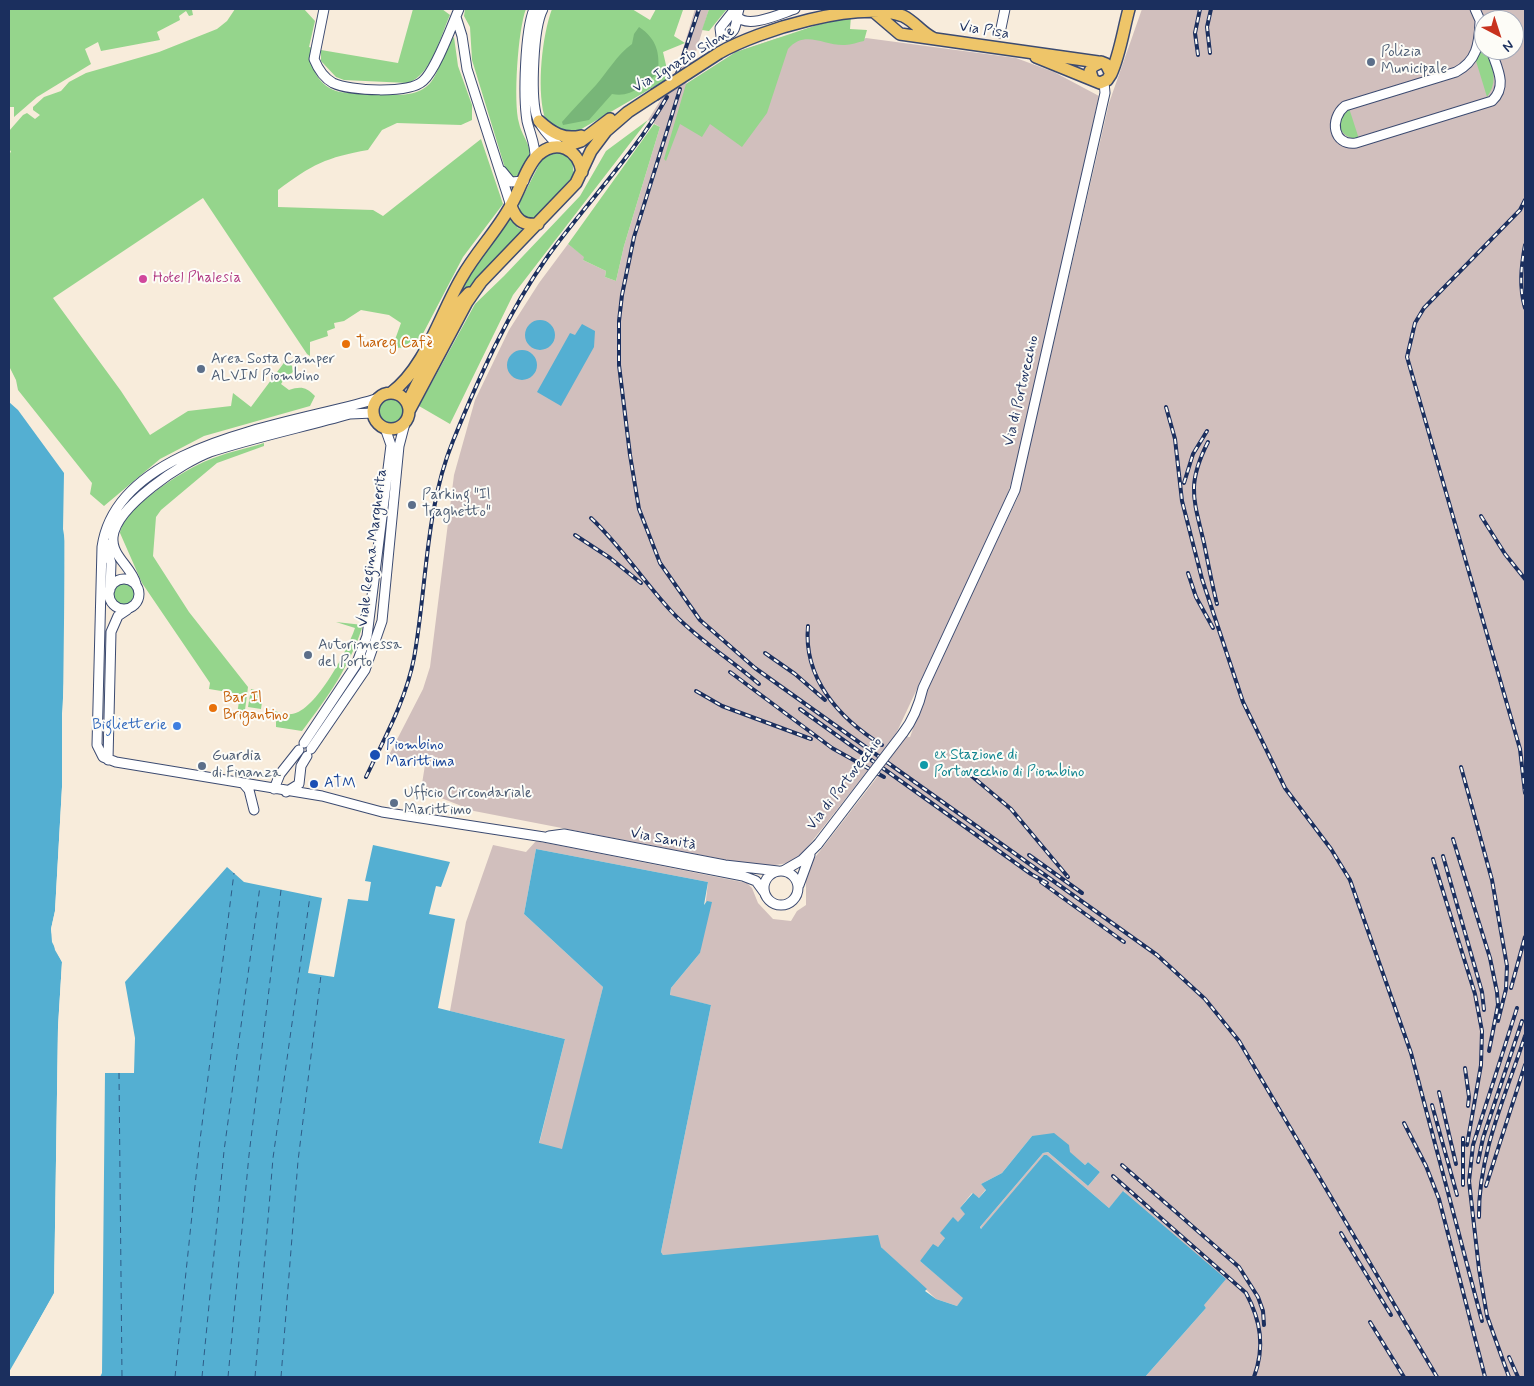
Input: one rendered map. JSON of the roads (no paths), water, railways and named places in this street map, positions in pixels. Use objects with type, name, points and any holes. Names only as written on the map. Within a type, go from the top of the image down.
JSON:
[{"type":"main road","points":[[1103,79],[1119,52],[1119,44],[1129,9]]},
{"type":"main road","name":"Via Ignazio Silone","points":[[538,224],[568,193],[601,137],[628,112],[719,53],[745,40],[802,21],[845,10],[873,10]]},
{"type":"main road","name":"Via Pisa","points":[[873,10],[902,16],[935,39]]},
{"type":"main road","name":"Via Pisa","points":[[873,10],[892,30],[905,35],[1028,54],[1099,62]]},
{"type":"main road","points":[[905,35],[910,30],[912,23]]},
{"type":"main road","points":[[1103,79],[1109,66],[1099,62],[1119,44]]},
{"type":"main road","name":"Via Pisa","points":[[1028,54],[1063,70],[1103,79]]},
{"type":"main road","name":"Via di Portovecchio","points":[[1099,62],[1092,66],[1090,71],[1103,79]]},
{"type":"main road","name":"Via Ignazio Silone","points":[[535,159],[544,150],[581,141],[611,118],[628,112]]},
{"type":"main road","points":[[539,121],[554,133],[568,137],[581,136],[596,128]]},
{"type":"main road","points":[[561,146],[575,154],[582,172]]},
{"type":"main road","points":[[535,159],[511,206],[462,277],[410,377],[391,393],[379,398],[373,413],[377,422],[385,428],[392,429],[405,423],[409,407],[467,302],[482,282],[538,224]]},
{"type":"main road","points":[[511,206],[515,216],[524,224],[538,224]]},
{"type":"main road","points":[[391,393],[401,396],[409,407]]},
{"type":"street","points":[[324,9],[314,59],[319,70],[328,79],[340,85],[399,90],[418,85],[432,68],[452,22],[458,13]]},
{"type":"street","points":[[534,9],[528,31],[526,100],[528,122],[536,150],[535,159]]},
{"type":"street","points":[[543,9],[536,36],[535,113],[539,121],[561,146]]},
{"type":"street","points":[[737,11],[742,21],[752,22],[795,9]]},
{"type":"street","points":[[1000,33],[1005,9]]},
{"type":"street","points":[[458,13],[465,64],[511,206]]},
{"type":"street","points":[[1474,54],[1468,65],[1456,72],[1345,106],[1335,119],[1335,128],[1339,138],[1346,143],[1356,144],[1492,102],[1502,85],[1494,60]]},
{"type":"street","name":"Via di Portovecchio","points":[[781,871],[794,866],[818,844],[903,733],[914,702],[922,692],[1015,490],[1105,93],[1103,79]]},
{"type":"street","points":[[501,171],[511,182],[524,181]]},
{"type":"street","points":[[322,796],[286,792],[274,788],[108,760],[101,754],[97,745],[111,563],[104,536],[111,518],[130,492],[163,468],[194,450],[216,442],[379,398]]},
{"type":"street","points":[[108,760],[110,632],[118,616],[135,606],[140,598],[133,576],[117,554],[113,536],[121,516],[140,495],[210,453],[350,414],[373,413]]},
{"type":"street","name":"Viale Regina Margherita","points":[[274,788],[280,774],[305,750],[365,670],[378,636],[382,621],[399,446],[405,423]]},
{"type":"street","name":"Viale Regina Margherita","points":[[300,777],[305,750],[356,665],[368,636],[391,446],[385,428]]},
{"type":"street","points":[[109,587],[123,579],[136,584]]},
{"type":"street","points":[[109,587],[110,598],[114,605],[126,610]]},
{"type":"street","points":[[286,768],[292,768],[322,796]]},
{"type":"street","points":[[286,792],[294,789],[300,777]]},
{"type":"street","points":[[243,783],[251,796],[254,810]]},
{"type":"street","name":"Via Sanità","points":[[322,796],[382,812],[544,837],[743,876],[756,881],[772,903],[785,905],[796,898],[799,885]]},
{"type":"street","name":"Via Sanità","points":[[544,837],[564,834],[740,867],[781,871]]},
{"type":"street","name":"Via di Portovecchio","points":[[799,885],[810,853]]},
{"type":"street","points":[[764,892],[767,878],[781,871],[795,877],[799,885]]},
{"type":"water","points":[[540,320],[546,321],[554,329],[554,341],[546,349],[540,350],[534,349],[526,341],[525,335],[526,329],[534,321]]},
{"type":"water","points":[[582,324],[595,331],[594,347],[561,406],[537,392],[570,333],[575,335]]},
{"type":"water","points":[[522,350],[533,354],[537,365],[533,376],[522,380],[511,376],[507,365],[511,354]]},
{"type":"water","points":[[9,402],[18,410],[64,473],[63,529],[65,541],[62,787],[55,911],[51,929],[55,950],[62,962],[58,1027],[54,1294],[9,1372]]},
{"type":"water","points":[[373,845],[450,862],[441,887],[436,886],[429,914],[455,919],[438,1008],[565,1039],[539,1143],[562,1149],[603,987],[524,914],[536,849],[708,882],[704,905],[707,901],[712,902],[700,953],[671,988],[670,995],[711,1005],[661,1252],[663,1255],[878,1235],[881,1247],[927,1289],[925,1291],[936,1299],[957,1306],[963,1298],[920,1261],[933,1244],[938,1247],[945,1238],[940,1233],[953,1217],[958,1222],[965,1214],[960,1208],[973,1193],[979,1198],[986,1190],[981,1184],[1002,1173],[1032,1136],[1054,1133],[1069,1145],[1070,1152],[1085,1165],[1088,1162],[1100,1172],[1088,1186],[1048,1152],[1043,1153],[980,1227],[981,1229],[1044,1155],[1047,1155],[1109,1208],[1123,1191],[1226,1279],[1204,1305],[1206,1308],[1145,1377],[100,1377],[102,1373],[105,1073],[134,1073],[135,1038],[125,982],[227,867],[244,882],[322,898],[308,973],[334,977],[348,899],[368,901],[371,882],[365,881]]},
{"type":"railway","points":[[677,74],[699,9]]},
{"type":"railway","points":[[1198,55],[1195,33],[1200,9]]},
{"type":"railway","points":[[1210,53],[1207,27],[1211,9]]},
{"type":"railway","points":[[680,89],[634,237],[622,295],[619,321],[619,365],[639,509],[660,563],[700,620],[755,668],[1157,955],[1205,999],[1239,1041],[1437,1377]]},
{"type":"railway","points":[[366,777],[406,689],[414,658],[437,493],[453,441],[473,393],[507,322],[534,277],[563,236],[640,139],[667,97]]},
{"type":"railway","points":[[1525,200],[1520,210],[1424,308],[1415,323],[1407,357],[1520,749],[1525,793]]},
{"type":"railway","points":[[1525,245],[1521,277],[1525,308]]},
{"type":"railway","points":[[1166,407],[1175,439],[1182,501],[1202,579],[1243,702],[1285,788],[1331,849],[1350,880],[1411,1053],[1482,1321]]},
{"type":"railway","points":[[1184,483],[1193,454],[1207,431]]},
{"type":"railway","points":[[1208,442],[1197,470],[1194,492],[1197,515],[1217,604]]},
{"type":"railway","points":[[1481,516],[1505,554],[1525,579]]},
{"type":"railway","points":[[591,518],[681,621],[759,684]]},
{"type":"railway","points":[[575,535],[610,558],[641,583]]},
{"type":"railway","points":[[1188,573],[1196,597],[1213,628]]},
{"type":"railway","points":[[808,626],[808,645],[812,663],[818,680],[827,696],[852,723],[882,745]]},
{"type":"railway","points":[[765,653],[795,674],[825,700]]},
{"type":"railway","points":[[730,672],[832,748],[884,777]]},
{"type":"railway","points":[[696,691],[722,706],[811,739]]},
{"type":"railway","points":[[800,709],[1031,874],[1047,883]]},
{"type":"railway","points":[[1461,767],[1492,880],[1507,966],[1506,989],[1498,1021]]},
{"type":"railway","points":[[968,773],[1011,809],[1068,877]]},
{"type":"railway","points":[[1453,839],[1490,958],[1497,992],[1498,1005],[1489,1051]]},
{"type":"railway","points":[[1029,855],[1082,893]]},
{"type":"railway","points":[[1443,856],[1482,992],[1484,1010]]},
{"type":"railway","points":[[1433,859],[1475,994],[1482,1031],[1481,1065],[1467,1145]]},
{"type":"railway","points":[[1041,882],[1124,942]]},
{"type":"railway","points":[[1511,988],[1525,937]]},
{"type":"railway","points":[[1509,1377],[1487,1316],[1479,1269],[1469,1181],[1473,1145],[1517,1008]]},
{"type":"railway","points":[[1478,1162],[1483,1138],[1522,1021]]},
{"type":"railway","points":[[1479,1217],[1480,1194],[1488,1148],[1494,1125],[1525,1036]]},
{"type":"railway","points":[[1486,1186],[1525,1065]]},
{"type":"railway","points":[[1465,1068],[1469,1097],[1468,1106]]},
{"type":"railway","points":[[1439,1092],[1456,1164]]},
{"type":"railway","points":[[1432,1105],[1457,1195]]},
{"type":"railway","points":[[1404,1123],[1426,1166],[1439,1199],[1485,1377]]},
{"type":"railway","points":[[1463,1138],[1463,1185]]},
{"type":"railway","points":[[1122,1165],[1239,1267],[1258,1297],[1263,1311],[1264,1325]]},
{"type":"railway","points":[[1113,1176],[1246,1293],[1255,1314],[1260,1334],[1260,1355],[1254,1377]]},
{"type":"railway","points":[[1341,1233],[1391,1315]]},
{"type":"railway","points":[[1370,1322],[1404,1377]]},
{"type":"railway","points":[[1509,1357],[1518,1377]]},
{"type":"place","name":"Polizia Municipale","points":[[1371,62]]},
{"type":"place","name":"Hotel Phalesia","points":[[143,279]]},
{"type":"place","name":"Tuareg Cafè","points":[[346,344]]},
{"type":"place","name":"Area Sosta Camper ALVIN Piombino","points":[[201,369]]},
{"type":"place","name":"Parking \"Il Traghetto\"","points":[[412,505]]},
{"type":"place","name":"Autorimessa del Porto","points":[[308,655]]},
{"type":"place","name":"Bar Il Brigantino","points":[[213,708]]},
{"type":"place","name":"Biglietterie","points":[[177,726]]},
{"type":"place","name":"Piombino Marittima","points":[[375,755]]},
{"type":"place","name":"ex Stazione di Portovecchio di Piombino","points":[[924,765]]},
{"type":"place","name":"Guardia di Finanza","points":[[202,766]]},
{"type":"place","name":"ATM","points":[[314,784]]},
{"type":"place","name":"Ufficio Circondariale Marittimo","points":[[394,803]]}]
